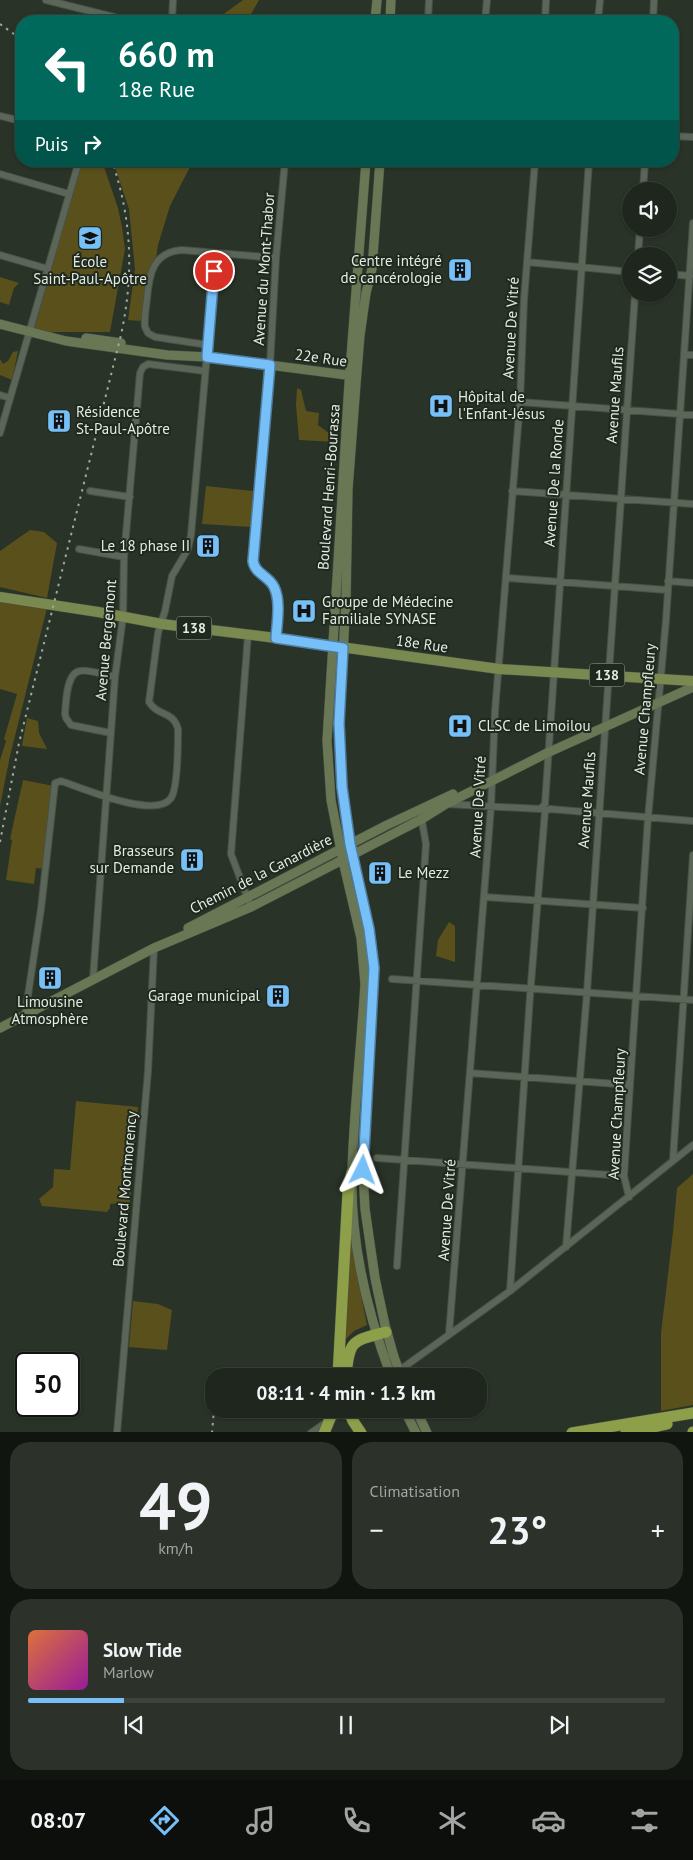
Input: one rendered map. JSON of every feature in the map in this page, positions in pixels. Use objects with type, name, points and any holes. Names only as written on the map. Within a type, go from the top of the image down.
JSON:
[{"type":"highway","points":[[344,1368],[342,1358],[348,1192],[352,1172]]},
{"type":"highway","points":[[340,1368],[344,1344],[352,1336],[380,1329]]},
{"type":"highway","points":[[572,1432],[693,1413]]},
{"type":"highway","points":[[324,1432],[330,1418]]},
{"type":"highway","points":[[352,1418],[361,1432]]},
{"type":"highway","points":[[626,1432],[693,1418]]},
{"type":"main road","points":[[376,15],[377,0]]},
{"type":"main road","points":[[391,15],[392,0]]},
{"type":"main road","name":"Boulevard Henri-Bourassa","points":[[366,167],[338,647],[339,723],[342,787],[350,844],[369,929],[374,962],[363,1179],[380,1329],[388,1368]]},
{"type":"main road","name":"Boulevard Henri-Bourassa","points":[[353,376],[366,293],[372,269],[380,167]]},
{"type":"main road","name":"22e Rue","points":[[0,324],[66,341],[98,346],[207,357],[353,376]]},
{"type":"main road","name":"18e Rue","points":[[0,597],[162,624],[499,669],[693,681]]},
{"type":"main road","name":"Boulevard Henri-Bourassa","points":[[338,647],[327,724],[327,758],[331,800],[340,849],[361,938],[365,984],[352,1172],[357,1248],[380,1329],[398,1368]]},
{"type":"main road","name":"Chemin de la Canardière","points":[[0,1028],[154,948],[251,908],[422,819],[446,804],[547,753],[693,687]]},
{"type":"main road","name":"Chemin de la Canardière","points":[[154,948],[172,936],[418,810],[483,780],[492,781]]},
{"type":"main road","points":[[409,1418],[416,1432]]},
{"type":"main road","points":[[421,1418],[428,1432]]},
{"type":"street","points":[[46,0],[106,15]]},
{"type":"street","points":[[172,15],[173,0]]},
{"type":"street","points":[[428,15],[429,0]]},
{"type":"street","points":[[486,15],[487,0]]},
{"type":"street","points":[[545,15],[546,0]]},
{"type":"street","points":[[599,15],[600,0]]},
{"type":"street","points":[[653,15],[654,0]]},
{"type":"street","points":[[0,116],[15,120]]},
{"type":"street","points":[[679,136],[693,137]]},
{"type":"street","points":[[0,433],[77,167]]},
{"type":"street","name":"Avenue du Mont-Thabor","points":[[276,638],[278,597],[270,582],[256,571],[253,561],[284,167]]},
{"type":"street","name":"Avenue De Vitré","points":[[449,1334],[476,984],[485,897],[535,167]]},
{"type":"street","name":"Avenue De la Ronde","points":[[510,1291],[589,167]]},
{"type":"street","points":[[644,182],[645,167]]},
{"type":"street","points":[[0,174],[69,194]]},
{"type":"street","name":"Avenue Champfleury","points":[[629,1197],[624,1176],[648,818],[661,678],[679,414],[690,304],[693,223]]},
{"type":"street","points":[[208,345],[155,337],[148,333],[145,327],[149,277],[158,260],[163,255],[174,250],[276,258]]},
{"type":"street","points":[[25,1015],[41,909],[55,783],[61,781],[125,803],[160,805],[167,802],[175,790],[177,723],[169,715],[152,708],[149,702],[158,633],[162,624],[172,576],[188,549],[191,535],[216,253]]},
{"type":"street","points":[[0,255],[48,269]]},
{"type":"street","points":[[527,262],[622,271]]},
{"type":"street","points":[[677,275],[690,276]]},
{"type":"street","name":"Avenue Maufils","points":[[566,1247],[587,992],[634,302]]},
{"type":"street","points":[[684,355],[693,356]]},
{"type":"street","name":"Avenue Bergemont","points":[[93,979],[115,677],[123,617],[124,557],[140,373],[143,367],[148,364],[205,371]]},
{"type":"street","points":[[0,395],[10,398]]},
{"type":"street","points":[[520,402],[693,414]]},
{"type":"street","points":[[90,491],[130,497]]},
{"type":"street","points":[[512,491],[693,504]]},
{"type":"street","points":[[79,549],[124,557]]},
{"type":"street","points":[[507,578],[667,590]]},
{"type":"street","points":[[668,581],[693,582]]},
{"type":"street","points":[[248,635],[231,854],[251,908]]},
{"type":"street","points":[[111,733],[71,725],[65,714],[70,680],[73,674],[80,671],[115,677]]},
{"type":"street","points":[[446,804],[550,809],[693,821]]},
{"type":"street","points":[[397,1266],[426,844],[422,819],[418,810]]},
{"type":"street","points":[[673,1160],[693,855]]},
{"type":"street","points":[[485,897],[643,908]]},
{"type":"street","name":"Boulevard Montmorency","points":[[117,1432],[148,1071],[154,948]]},
{"type":"street","points":[[392,979],[693,1000]]},
{"type":"street","points":[[470,1073],[630,1085]]},
{"type":"street","points":[[402,1368],[510,1291],[693,1145]]},
{"type":"street","points":[[377,1158],[624,1176]]},
{"type":"street","points":[[311,1432],[333,1418]]},
{"type":"shaded area","points":[[243,0],[259,0],[250,15],[222,15]]},
{"type":"shaded area","name":"École Saint-Paul-Apôtre","points":[[79,167],[104,167],[118,208],[125,249],[110,332],[30,332]]},
{"type":"shaded area","points":[[115,167],[190,167],[170,206],[158,245],[155,266],[145,277],[143,318],[140,321],[128,320],[135,269],[129,209]]},
{"type":"shaded area","points":[[0,277],[19,283],[14,288],[9,305],[0,302]]},
{"type":"shaded area","points":[[18,351],[12,380],[0,375],[0,359],[3,364],[8,361],[13,352]]},
{"type":"shaded area","points":[[297,388],[301,390],[306,411],[319,413],[318,425],[334,437],[335,442],[299,440],[296,405]]},
{"type":"shaded area","points":[[206,486],[253,491],[251,527],[202,524]]},
{"type":"shaded area","points":[[30,530],[44,532],[57,543],[47,598],[0,587],[0,551]]},
{"type":"shaded area","points":[[0,597],[48,604],[10,756],[0,806],[0,760],[17,694],[0,689]]},
{"type":"shaded area","points":[[27,718],[38,721],[39,733],[47,749],[22,746]]},
{"type":"shaded area","points":[[23,780],[54,786],[45,869],[36,868],[34,884],[6,880],[12,840],[10,839]]},
{"type":"shaded area","points":[[449,922],[455,926],[455,962],[436,956],[438,940]]},
{"type":"shaded area","points":[[76,1101],[138,1107],[129,1212],[122,1212],[122,1203],[110,1204],[107,1212],[42,1206],[39,1199],[53,1187],[54,1169],[70,1170]]},
{"type":"shaded area","points":[[693,1174],[693,1405],[661,1411],[661,1333],[677,1188]]},
{"type":"shaded area","points":[[351,1235],[367,1325],[354,1331],[344,1341]]},
{"type":"shaded area","points":[[133,1301],[158,1304],[172,1310],[167,1350],[129,1347]]},
{"type":"railway","points":[[0,24],[15,35]]},
{"type":"railway","points":[[0,842],[19,743],[121,335],[125,312],[128,290],[129,247],[124,205],[114,167]]},
{"type":"railway","points":[[212,1432],[213,1418]]},
{"type":"place","name":"École Saint-Paul-Apôtre","points":[[90,238]]},
{"type":"place","name":"Centre intégré de cancérologie","points":[[460,270]]},
{"type":"place","name":"Hôpital de l'Enfant-Jésus","points":[[441,406]]},
{"type":"place","name":"Résidence St-Paul-Apôtre","points":[[59,421]]},
{"type":"place","name":"Le 18 phase II","points":[[208,546]]},
{"type":"place","name":"Groupe de Médecine Familiale SYNASE","points":[[304,611]]},
{"type":"place","name":"CLSC de Limoilou","points":[[460,726]]},
{"type":"place","name":"Brasseurs sur Demande","points":[[192,860]]},
{"type":"place","name":"Le Mezz","points":[[380,873]]},
{"type":"place","name":"Limousine Atmosphère","points":[[50,978]]},
{"type":"place","name":"Garage municipal","points":[[278,996]]},
{"type":"route","points":[[214,271],[207,357],[270,365],[253,561],[256,571],[273,584],[278,597],[276,638],[343,648],[339,723],[342,787],[350,844],[369,929],[374,968],[363,1170]]}]
